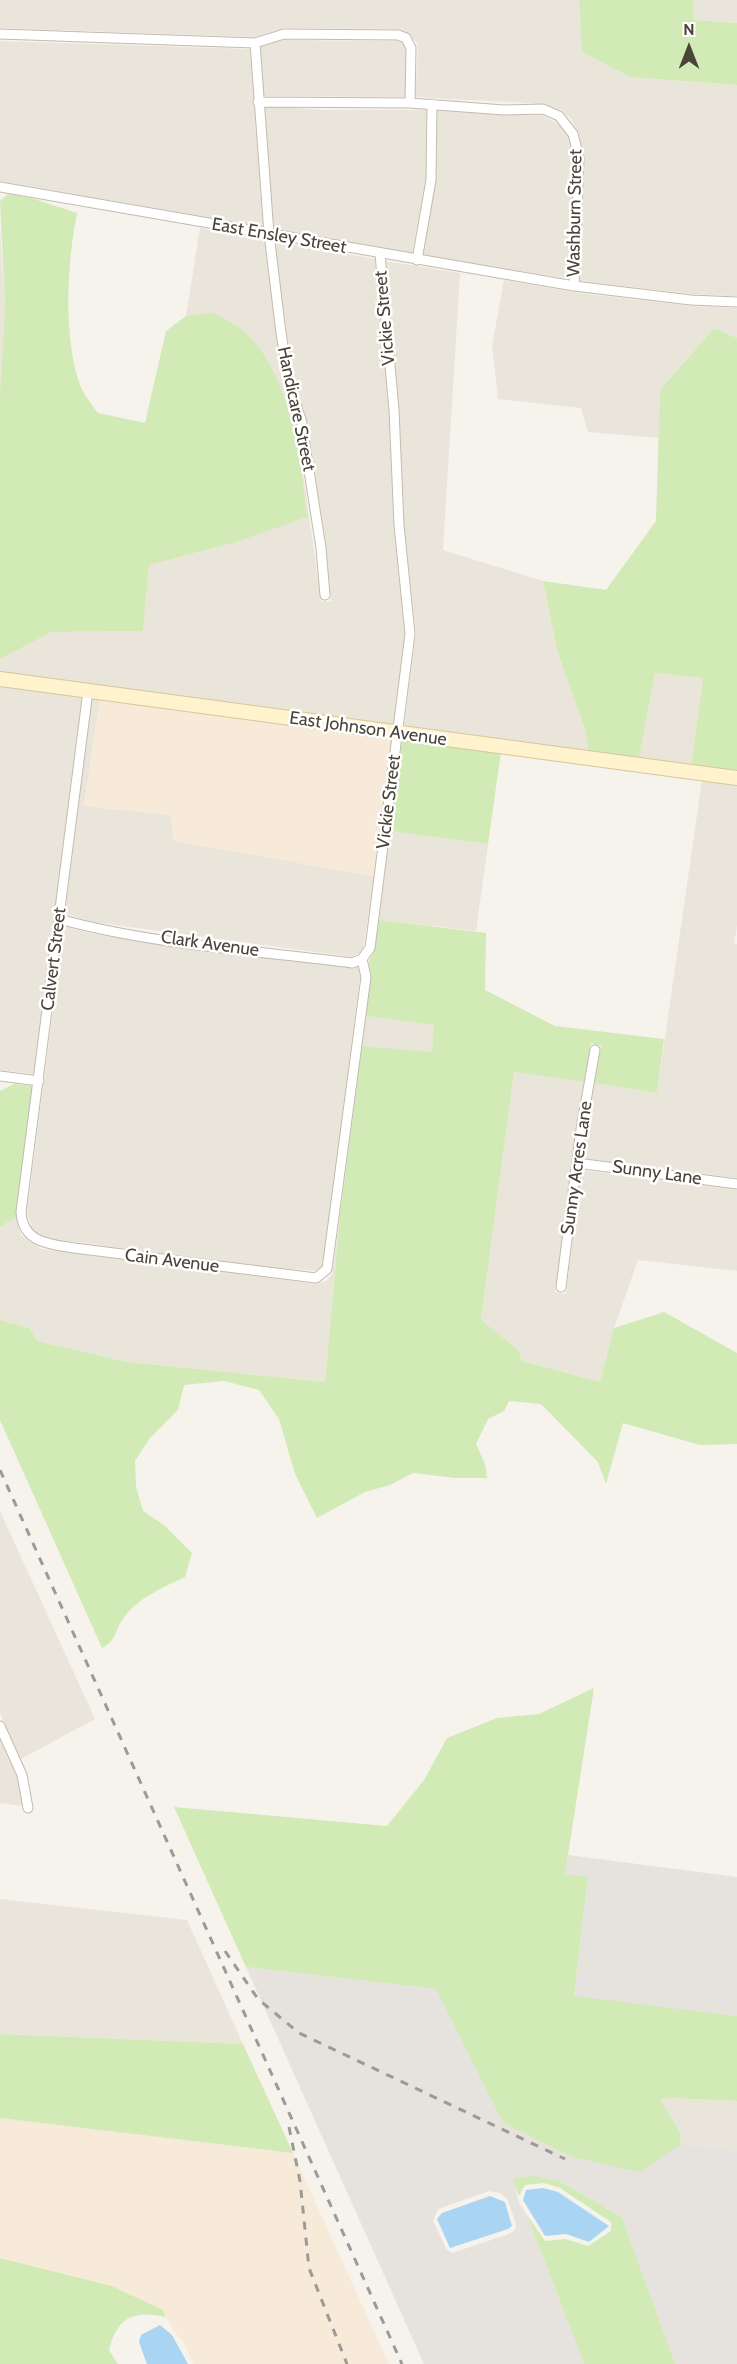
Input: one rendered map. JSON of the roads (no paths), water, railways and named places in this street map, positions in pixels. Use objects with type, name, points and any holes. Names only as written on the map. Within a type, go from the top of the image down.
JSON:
[{"type":"main road","name":"East Johnson Avenue","points":[[0,679],[737,778]]},
{"type":"street","points":[[0,34],[260,41],[284,34],[398,35],[406,38],[411,48],[410,103]]},
{"type":"street","name":"Handicare Street","points":[[260,41],[258,102],[269,234],[287,378],[301,419],[320,538],[326,596]]},
{"type":"street","name":"Washburn Street","points":[[258,102],[410,103],[543,109],[559,116],[573,134],[579,158],[574,286]]},
{"type":"street","name":"Vickie Street","points":[[417,260],[431,180],[432,104]]},
{"type":"street","name":"East Ensley Street","points":[[0,187],[574,286],[691,300],[737,302]]},
{"type":"street","name":"Vickie Street","points":[[325,1273],[366,977],[362,959],[370,948],[410,634],[399,525],[394,410],[380,254]]},
{"type":"street","name":"Calvert Street","points":[[24,1228],[21,1212],[88,691]]},
{"type":"street","name":"Clark Avenue","points":[[59,919],[92,928],[197,943],[352,963],[362,959]]},
{"type":"street","name":"Sunny Acres Lane","points":[[561,1287],[595,1050]]},
{"type":"street","points":[[0,1076],[39,1080]]},
{"type":"street","name":"Sunny Lane","points":[[577,1163],[737,1184]]},
{"type":"street","name":"Cain Avenue","points":[[24,1228],[29,1235],[42,1243],[74,1248],[316,1278],[325,1273]]},
{"type":"street","points":[[0,1726],[22,1776],[28,1808]]},
{"type":"water","points":[[543,2188],[558,2192],[609,2226],[589,2242],[566,2234],[545,2236],[523,2200],[526,2190]]},
{"type":"water","points":[[490,2196],[505,2202],[512,2226],[450,2248],[437,2219],[442,2213]]},
{"type":"water","points":[[160,2325],[172,2335],[188,2364],[147,2364],[139,2342],[141,2335]]},
{"type":"railway","points":[[0,1470],[402,2364]]},
{"type":"railway","points":[[225,1951],[258,1999],[299,2033],[565,2159]]},
{"type":"railway","points":[[289,2127],[300,2181],[309,2268],[347,2364]]}]
